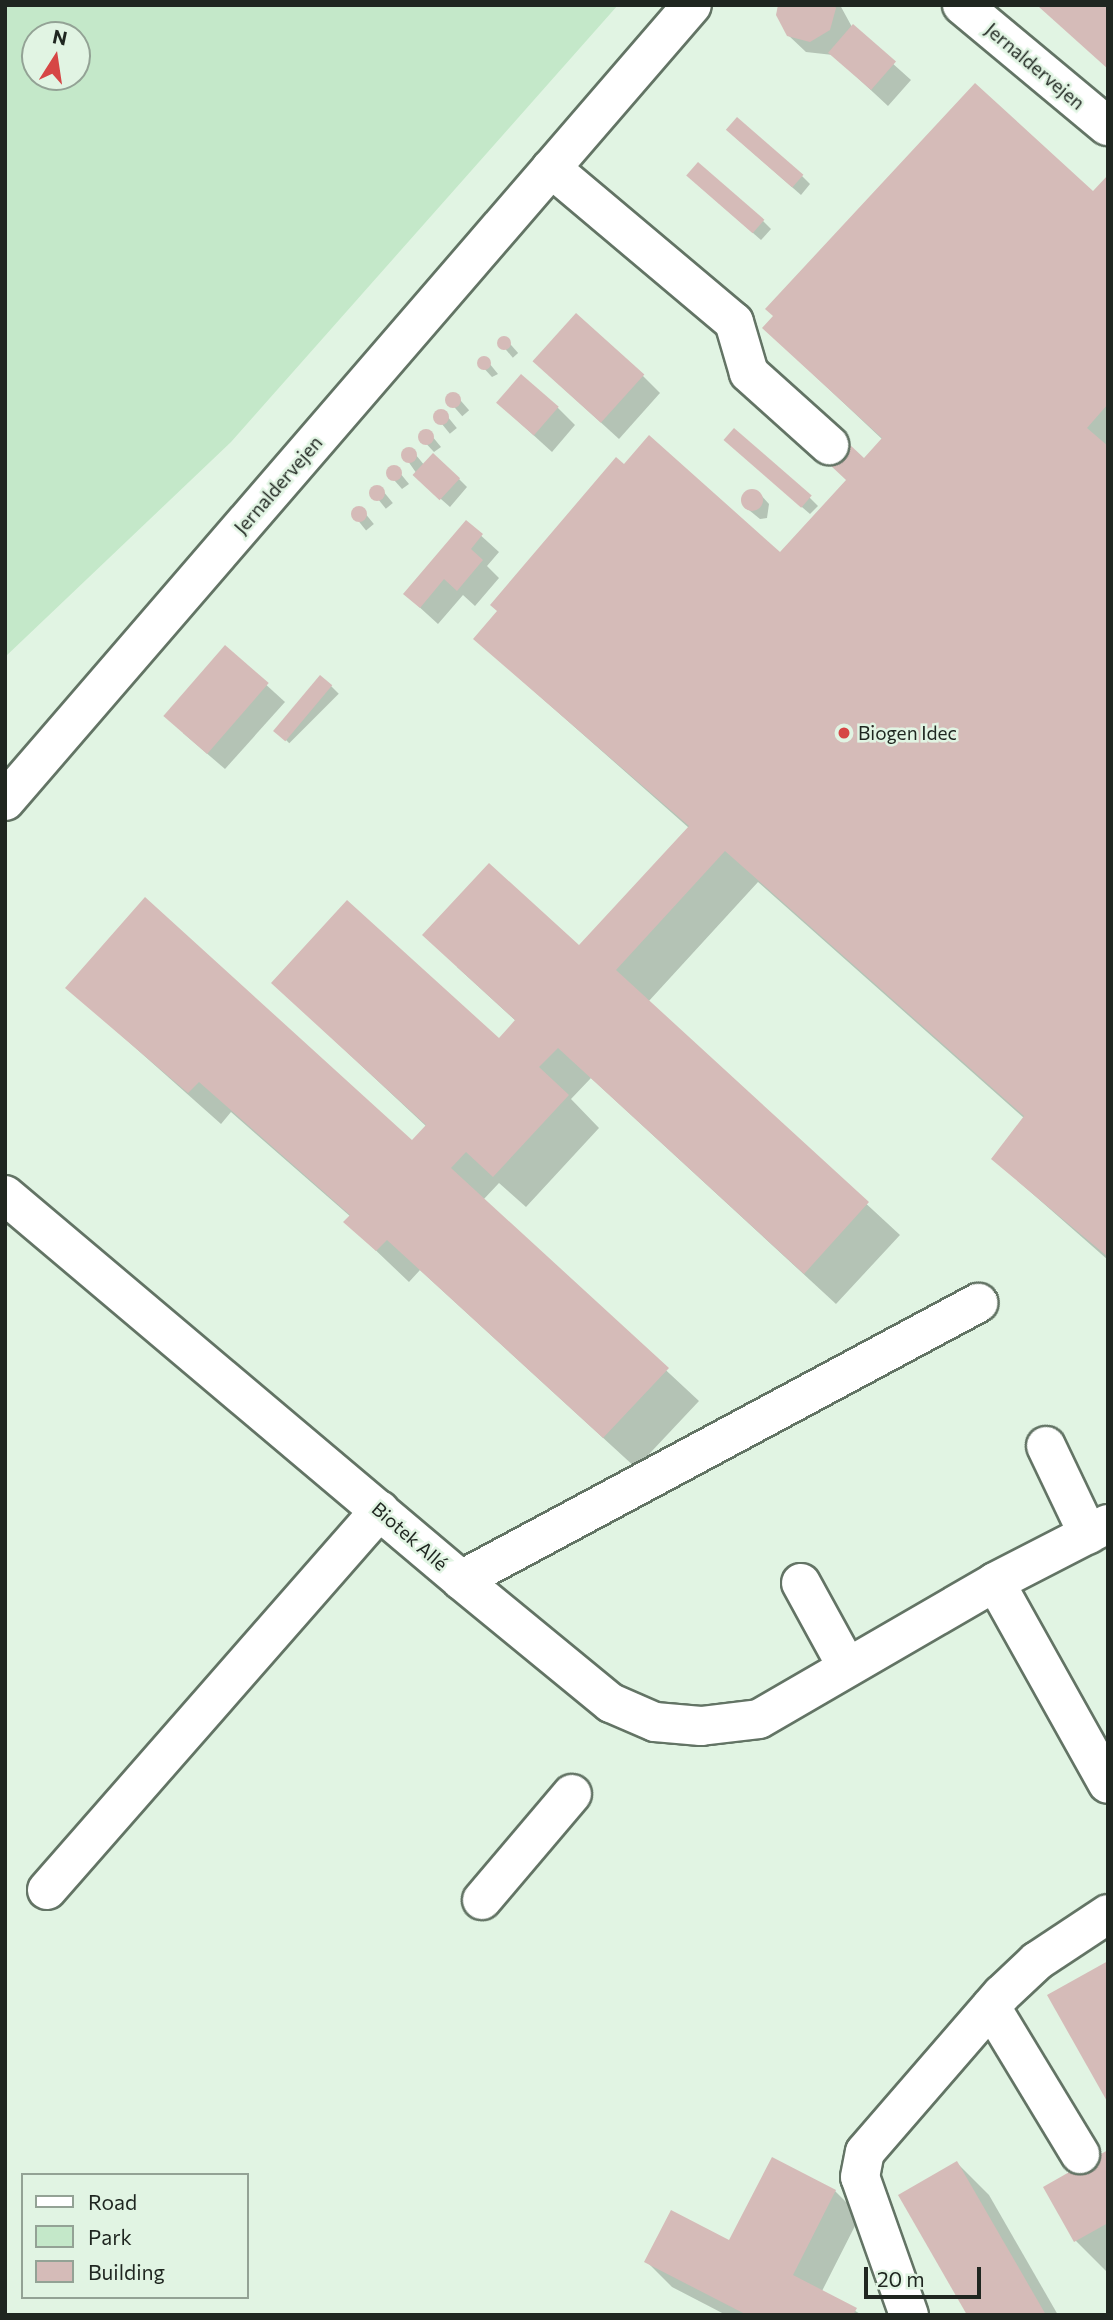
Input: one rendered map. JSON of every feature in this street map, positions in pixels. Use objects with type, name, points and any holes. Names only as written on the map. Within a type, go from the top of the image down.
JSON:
[{"type":"street","name":"Jernaldervejen","points":[[5,801],[692,5]]},
{"type":"street","name":"Jernaldervejen","points":[[962,5],[1107,126]]},
{"type":"street","points":[[551,168],[734,321],[749,373],[830,445]]},
{"type":"street","name":"Biotek Allé","points":[[5,1195],[461,1580],[978,1303]]},
{"type":"street","points":[[461,1580],[611,1703],[655,1722],[701,1726],[759,1719],[995,1582],[1098,1529],[1046,1446]]},
{"type":"street","points":[[47,1890],[380,1510]]},
{"type":"street","points":[[995,1582],[1108,1784]]},
{"type":"street","points":[[801,1583],[847,1667]]},
{"type":"street","points":[[482,1900],[572,1794]]},
{"type":"street","points":[[909,2315],[860,2177],[865,2152],[990,2007],[1037,1961],[1108,1914]]},
{"type":"street","points":[[990,2007],[1080,2154]]},
{"type":"green space","points":[[5,5],[618,5],[231,442],[5,657]]},
{"type":"building","points":[[778,5],[834,5],[836,8],[830,30],[810,42],[787,36],[776,15]]},
{"type":"building","points":[[1108,5],[1108,69],[1039,7]]},
{"type":"building","points":[[853,24],[896,61],[871,90],[828,53]]},
{"type":"building","name":"Biogen Idec","points":[[975,83],[1093,191],[1108,175],[1108,404],[1087,428],[1108,446],[1108,1257],[991,1159],[1024,1116],[725,851],[616,970],[869,1202],[804,1274],[558,1048],[539,1067],[569,1095],[493,1177],[466,1152],[451,1168],[669,1368],[603,1438],[387,1240],[376,1251],[343,1222],[350,1215],[199,1082],[188,1093],[65,988],[145,897],[412,1140],[426,1125],[271,983],[347,900],[499,1038],[515,1020],[422,935],[489,863],[579,945],[689,826],[473,639],[497,611],[490,605],[616,457],[624,464],[649,435],[780,552],[846,480],[829,464],[848,443],[864,458],[882,438],[762,328],[773,316],[765,309]]},
{"type":"building","points":[[737,117],[803,175],[792,188],[726,130]]},
{"type":"building","points":[[698,162],[764,220],[753,233],[686,176]]},
{"type":"building","points":[[576,313],[644,375],[601,423],[533,361]]},
{"type":"building","points":[[504,336],[509,338],[509,348],[504,350],[499,348],[497,343],[499,338]]},
{"type":"building","points":[[484,356],[489,358],[489,368],[484,370],[479,368],[477,363],[479,358]]},
{"type":"building","points":[[521,374],[559,407],[534,435],[496,403]]},
{"type":"building","points":[[450,392],[456,392],[461,400],[459,406],[450,408],[445,403],[445,397]]},
{"type":"building","points":[[438,409],[444,409],[449,417],[447,423],[438,425],[433,420],[433,414]]},
{"type":"building","points":[[734,428],[812,496],[801,508],[724,440]]},
{"type":"building","points":[[423,429],[429,429],[434,437],[432,443],[423,445],[418,440],[418,434]]},
{"type":"building","points":[[406,447],[412,447],[417,455],[415,461],[406,463],[401,458],[401,452]]},
{"type":"building","points":[[433,453],[460,478],[440,500],[413,475]]},
{"type":"building","points":[[391,465],[397,465],[402,473],[400,479],[391,481],[386,476],[386,470]]},
{"type":"building","points":[[374,485],[380,485],[385,493],[383,499],[374,501],[369,496],[369,490]]},
{"type":"building","points":[[752,489],[760,492],[763,500],[760,508],[752,511],[744,508],[741,500],[744,492]]},
{"type":"building","points":[[356,506],[362,506],[367,514],[365,520],[356,522],[351,517],[351,511]]},
{"type":"building","points":[[466,520],[483,534],[471,549],[483,560],[457,591],[444,579],[420,608],[403,594]]},
{"type":"building","points":[[225,645],[269,683],[207,754],[163,716]]},
{"type":"building","points":[[320,675],[332,685],[285,741],[273,731]]},
{"type":"building","points":[[1108,1961],[1108,2103],[1047,1995]]},
{"type":"building","points":[[1108,2150],[1108,2223],[1074,2242],[1043,2187]]},
{"type":"building","points":[[772,2157],[836,2190],[793,2275],[857,2308],[853,2315],[747,2315],[644,2262],[671,2210],[729,2240]]},
{"type":"building","points":[[957,2161],[1046,2315],[967,2315],[898,2195]]},
{"type":"place","name":"Biogen Idec","points":[[844,733]]}]
